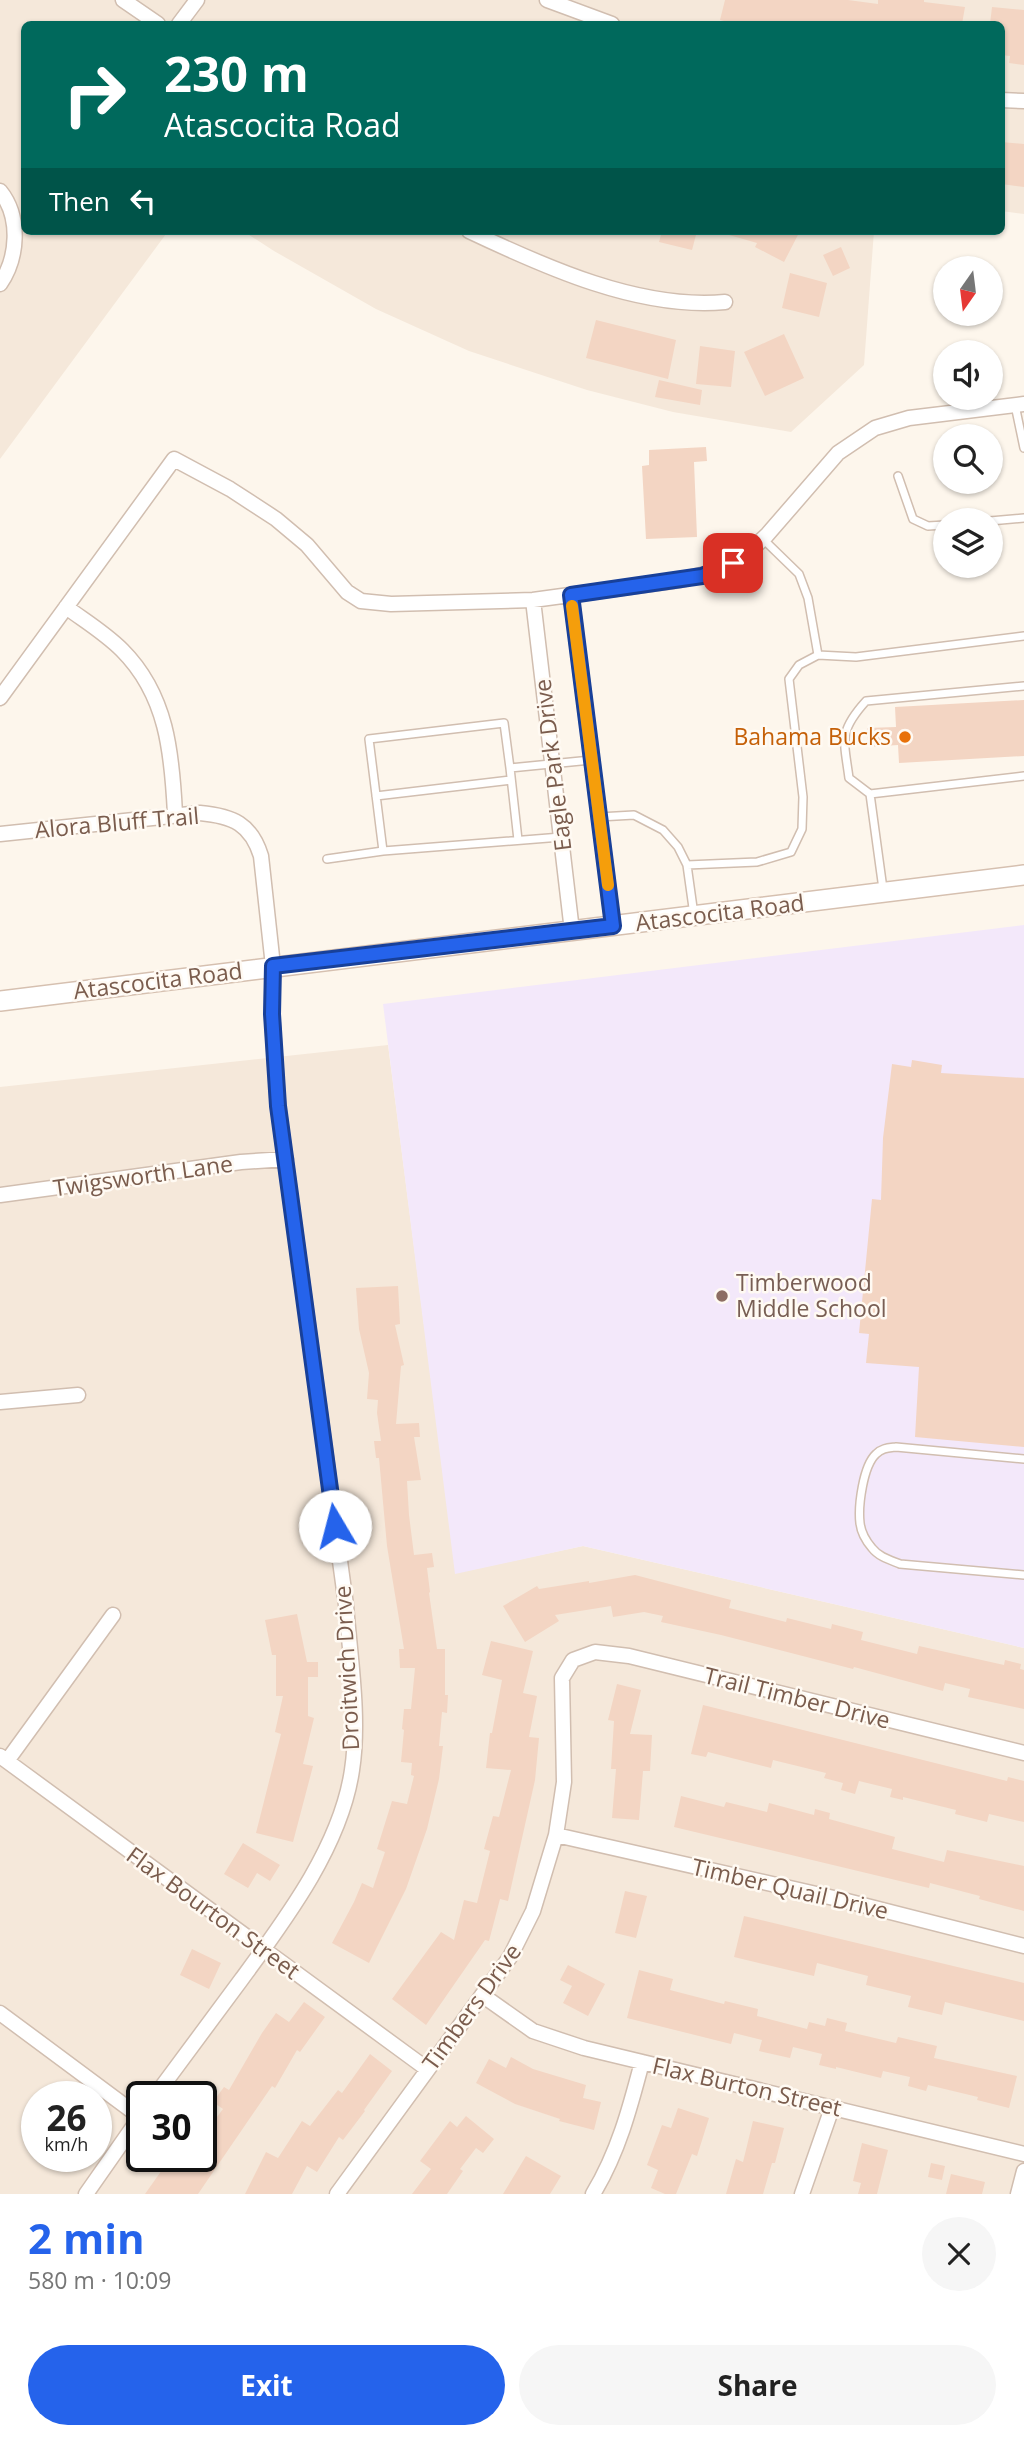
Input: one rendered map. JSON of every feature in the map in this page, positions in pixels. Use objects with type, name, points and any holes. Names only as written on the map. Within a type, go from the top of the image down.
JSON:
[{"type":"main road","name":"Atascocita Road","points":[[0,1000],[1024,875]]},
{"type":"street","points":[[123,0],[154,21]]},
{"type":"street","points":[[181,21],[197,0]]},
{"type":"street","points":[[547,0],[604,21]]},
{"type":"street","points":[[1005,100],[1024,101]]},
{"type":"street","points":[[0,191],[5,197],[14,223],[14,250],[9,272],[0,284]]},
{"type":"street","points":[[478,235],[555,268],[624,291],[685,303],[726,302]]},
{"type":"street","points":[[0,698],[174,459],[230,489],[276,519],[307,545],[347,592],[362,601],[391,604],[533,600],[702,576],[733,563],[763,539],[838,453],[874,428],[909,418],[1019,404]]},
{"type":"street","name":"Eagle Park Drive","points":[[571,595],[613,926]]},
{"type":"street","name":"Eagle Park Drive","points":[[533,600],[572,931]]},
{"type":"street","points":[[66,607],[120,648],[146,679],[158,700],[168,740],[175,814]]},
{"type":"street","name":"Alora Bluff Trail","points":[[0,834],[175,814],[208,814],[234,820]]},
{"type":"street","name":"Droitwich Drive","points":[[166,2081],[298,1900],[323,1853],[348,1791],[354,1749],[353,1685],[346,1605],[276,1089],[272,1014],[273,966],[261,856],[256,839],[234,820]]},
{"type":"street","name":"Twigsworth Lane","points":[[0,1195],[286,1158]]},
{"type":"street","points":[[0,1402],[78,1395]]},
{"type":"street","points":[[3,1759],[113,1615]]},
{"type":"street","name":"Trail Timber Drive","points":[[598,1653],[629,1656],[1024,1753]]},
{"type":"street","name":"Timbers Drive","points":[[337,2194],[510,1958],[523,1935],[545,1877],[556,1835],[564,1782],[562,1678],[573,1660],[598,1653]]},
{"type":"street","name":"Flax Bourton Street","points":[[3,1759],[427,2069]]},
{"type":"street","name":"Timber Quail Drive","points":[[556,1835],[847,1901],[1024,1946]]},
{"type":"street","name":"Flax Burton Street","points":[[482,1995],[520,2023],[545,2036],[1024,2154]]},
{"type":"street","points":[[0,2013],[126,2104]]},
{"type":"street","points":[[593,2194],[608,2169],[627,2121],[642,2062]]},
{"type":"street","points":[[802,2194],[832,2108]]},
{"type":"street","points":[[86,2194],[126,2137]]},
{"type":"street","points":[[1018,2194],[1024,2171]]},
{"type":"lane","points":[[1019,404],[1024,447]]},
{"type":"lane","points":[[898,476],[913,519],[933,526]]},
{"type":"lane","points":[[1003,520],[1024,518]]},
{"type":"lane","points":[[763,539],[799,574],[808,598],[818,655]]},
{"type":"lane","points":[[687,865],[757,862],[790,852],[802,830],[803,797],[789,679],[799,665],[818,655],[856,657],[1024,636]]},
{"type":"lane","points":[[1024,686],[866,701],[849,719],[844,738],[849,778],[870,794],[1024,776]]},
{"type":"lane","points":[[383,851],[369,739],[504,723],[518,840]]},
{"type":"lane","points":[[510,768],[592,760]]},
{"type":"lane","points":[[376,796],[511,780]]},
{"type":"lane","points":[[870,794],[883,892]]},
{"type":"lane","points":[[599,817],[634,816],[663,830],[678,847],[687,865],[694,916]]},
{"type":"lane","points":[[327,859],[383,851],[561,836]]},
{"type":"lane","points":[[1024,1459],[884,1448],[875,1455],[866,1472],[860,1522],[864,1536],[874,1550],[900,1564],[1024,1575]]},
{"type":"shaded area","points":[[0,0],[1024,0],[1024,214],[1005,212],[1005,21],[21,21],[21,235],[165,235],[0,459]]},
{"type":"shaded area","points":[[249,235],[874,235],[864,365],[791,432],[673,412],[587,390],[469,351],[376,309]]},
{"type":"shaded area","name":"Timberwood Middle School","points":[[1024,925],[1024,1648],[583,1546],[455,1574],[383,1004]]},
{"type":"shaded area","points":[[388,1045],[456,1573],[583,1546],[1024,1648],[1024,2194],[0,2194],[0,1087]]},
{"type":"building","points":[[725,0],[848,0],[878,4],[878,0],[924,0],[965,7],[963,21],[720,20]]},
{"type":"building","points":[[992,7],[1024,10],[1024,65],[1009,63],[1010,56],[1005,55],[1005,21],[990,21]]},
{"type":"building","points":[[1005,142],[1024,144],[1024,187],[1005,185]]},
{"type":"building","points":[[661,235],[696,235],[692,250],[659,242]]},
{"type":"building","points":[[729,235],[798,235],[784,262],[755,247],[757,243]]},
{"type":"building","points":[[841,247],[850,268],[833,276],[823,255]]},
{"type":"building","points":[[790,273],[827,283],[819,317],[782,308]]},
{"type":"building","points":[[596,320],[676,340],[668,379],[586,358]]},
{"type":"building","points":[[784,334],[804,378],[765,396],[744,352]]},
{"type":"building","points":[[700,346],[735,351],[731,387],[696,384]]},
{"type":"building","points":[[659,380],[702,390],[700,405],[655,397]]},
{"type":"building","points":[[706,447],[707,461],[694,462],[697,537],[646,539],[642,466],[649,465],[649,450]]},
{"type":"building","points":[[1024,700],[1024,756],[899,763],[898,745],[868,747],[867,728],[896,727],[895,707]]},
{"type":"building","name":"Timberwood Middle School","points":[[912,1060],[942,1065],[941,1073],[1024,1078],[1024,1447],[915,1437],[919,1367],[866,1363],[869,1334],[859,1333],[872,1199],[881,1200],[883,1138],[892,1064],[911,1067]]},
{"type":"building","points":[[398,1286],[400,1324],[395,1325],[404,1365],[401,1366],[396,1424],[419,1423],[420,1437],[414,1437],[421,1480],[407,1481],[409,1515],[414,1555],[432,1553],[434,1567],[427,1568],[429,1593],[437,1649],[445,1649],[445,1695],[448,1695],[447,1713],[442,1712],[439,1746],[443,1746],[439,1779],[427,1829],[406,1889],[369,1963],[332,1943],[362,1883],[373,1888],[385,1852],[377,1849],[392,1801],[407,1804],[414,1776],[411,1775],[412,1763],[401,1762],[402,1729],[404,1709],[411,1709],[415,1668],[400,1668],[399,1649],[404,1649],[387,1546],[379,1458],[376,1458],[374,1441],[381,1441],[378,1400],[367,1399],[369,1373],[359,1329],[356,1288]]},
{"type":"building","points":[[635,1575],[731,1600],[729,1608],[786,1622],[787,1618],[831,1629],[832,1624],[863,1632],[861,1640],[917,1654],[919,1646],[1004,1665],[1005,1660],[1021,1664],[1020,1669],[1024,1670],[1024,1709],[968,1697],[970,1689],[945,1683],[943,1691],[854,1667],[853,1669],[661,1622],[663,1616],[644,1612],[613,1617],[611,1606],[555,1615],[559,1621],[525,1642],[503,1606],[537,1586],[539,1589]]},
{"type":"building","points":[[297,1614],[307,1662],[318,1662],[318,1677],[308,1677],[308,1716],[314,1718],[303,1764],[313,1766],[293,1842],[256,1833],[281,1734],[275,1732],[283,1696],[276,1696],[276,1655],[272,1655],[265,1620]]},
{"type":"building","points":[[491,1641],[533,1651],[523,1693],[537,1696],[529,1737],[539,1738],[535,1780],[508,1901],[500,1899],[489,1941],[485,1940],[426,2025],[392,1999],[441,1932],[454,1940],[464,1900],[477,1903],[490,1851],[484,1849],[493,1816],[499,1817],[511,1770],[486,1768],[490,1733],[502,1680],[482,1675]]},
{"type":"building","points":[[617,1684],[641,1690],[630,1734],[652,1735],[650,1771],[643,1771],[639,1820],[612,1818],[616,1769],[611,1769],[614,1721],[608,1720]]},
{"type":"building","points":[[703,1705],[1007,1781],[1008,1777],[1024,1781],[1024,1822],[989,1814],[987,1822],[955,1814],[956,1810],[903,1797],[903,1800],[890,1797],[892,1789],[859,1781],[855,1794],[841,1790],[843,1783],[824,1778],[826,1773],[773,1760],[771,1768],[708,1752],[706,1757],[691,1754]]},
{"type":"building","points":[[681,1796],[724,1807],[726,1802],[767,1812],[769,1803],[814,1815],[815,1809],[830,1813],[829,1819],[895,1837],[892,1849],[944,1862],[947,1850],[1024,1866],[1024,1911],[930,1883],[929,1888],[674,1827]]},
{"type":"building","points":[[243,1843],[280,1865],[270,1881],[257,1873],[248,1888],[224,1874]]},
{"type":"building","points":[[625,1891],[647,1896],[636,1938],[615,1933]]},
{"type":"building","points":[[744,1916],[1024,1983],[1024,2021],[945,2002],[942,2015],[908,2007],[911,1996],[866,1985],[868,1976],[817,1963],[814,1976],[734,1957]]},
{"type":"building","points":[[192,1949],[221,1963],[209,1989],[180,1975]]},
{"type":"building","points":[[568,1965],[605,1984],[588,2016],[563,2003],[572,1986],[560,1980]]},
{"type":"building","points":[[639,1970],[673,1979],[670,1990],[724,2004],[725,2001],[758,2009],[757,2016],[807,2029],[809,2022],[825,2026],[827,2018],[847,2023],[845,2031],[896,2043],[898,2037],[937,2046],[934,2058],[1017,2076],[1009,2108],[977,2100],[978,2097],[928,2085],[926,2091],[908,2086],[910,2077],[883,2071],[881,2078],[819,2065],[822,2054],[793,2047],[790,2058],[759,2051],[762,2040],[734,2033],[731,2044],[627,2018]]},
{"type":"building","points":[[304,2002],[325,2017],[300,2052],[297,2050],[275,2088],[272,2086],[217,2166],[217,2117],[223,2109],[217,2105],[217,2097],[224,2087],[229,2090],[276,2013],[289,2022]]},
{"type":"building","points":[[370,2054],[392,2071],[343,2140],[339,2137],[317,2172],[307,2166],[292,2194],[245,2194],[266,2152],[278,2158],[302,2121],[310,2126],[338,2090],[342,2093]]},
{"type":"building","points":[[511,2057],[533,2069],[586,2085],[583,2098],[601,2102],[594,2130],[559,2121],[560,2119],[515,2104],[476,2083],[489,2059],[506,2068]]},
{"type":"building","points":[[678,2108],[709,2118],[697,2156],[692,2154],[676,2194],[665,2194],[651,2188],[658,2170],[647,2165],[662,2125],[671,2128]]},
{"type":"building","points":[[466,2116],[494,2139],[483,2153],[476,2148],[460,2169],[463,2171],[447,2194],[412,2194],[431,2169],[420,2161],[450,2121],[457,2127]]},
{"type":"building","points":[[753,2121],[784,2128],[775,2163],[772,2163],[763,2194],[726,2194],[736,2159],[743,2162]]},
{"type":"building","points":[[862,2143],[888,2150],[877,2194],[858,2194],[861,2183],[853,2181]]},
{"type":"building","points":[[526,2156],[561,2176],[550,2194],[503,2194]]},
{"type":"building","points":[[931,2163],[945,2166],[942,2180],[928,2177]]},
{"type":"building","points":[[161,2172],[213,2172],[198,2194],[145,2194]]},
{"type":"building","points":[[951,2174],[985,2182],[982,2194],[946,2194]]},
{"type":"slow traffic","points":[[572,606],[608,885]]},
{"type":"place","name":"Bahama Bucks","points":[[905,737]]},
{"type":"place","name":"Timberwood Middle School","points":[[722,1296]]},
{"type":"route","points":[[335,1526],[276,1089],[272,1014],[273,966],[613,926],[571,595],[702,576],[733,563]]}]
